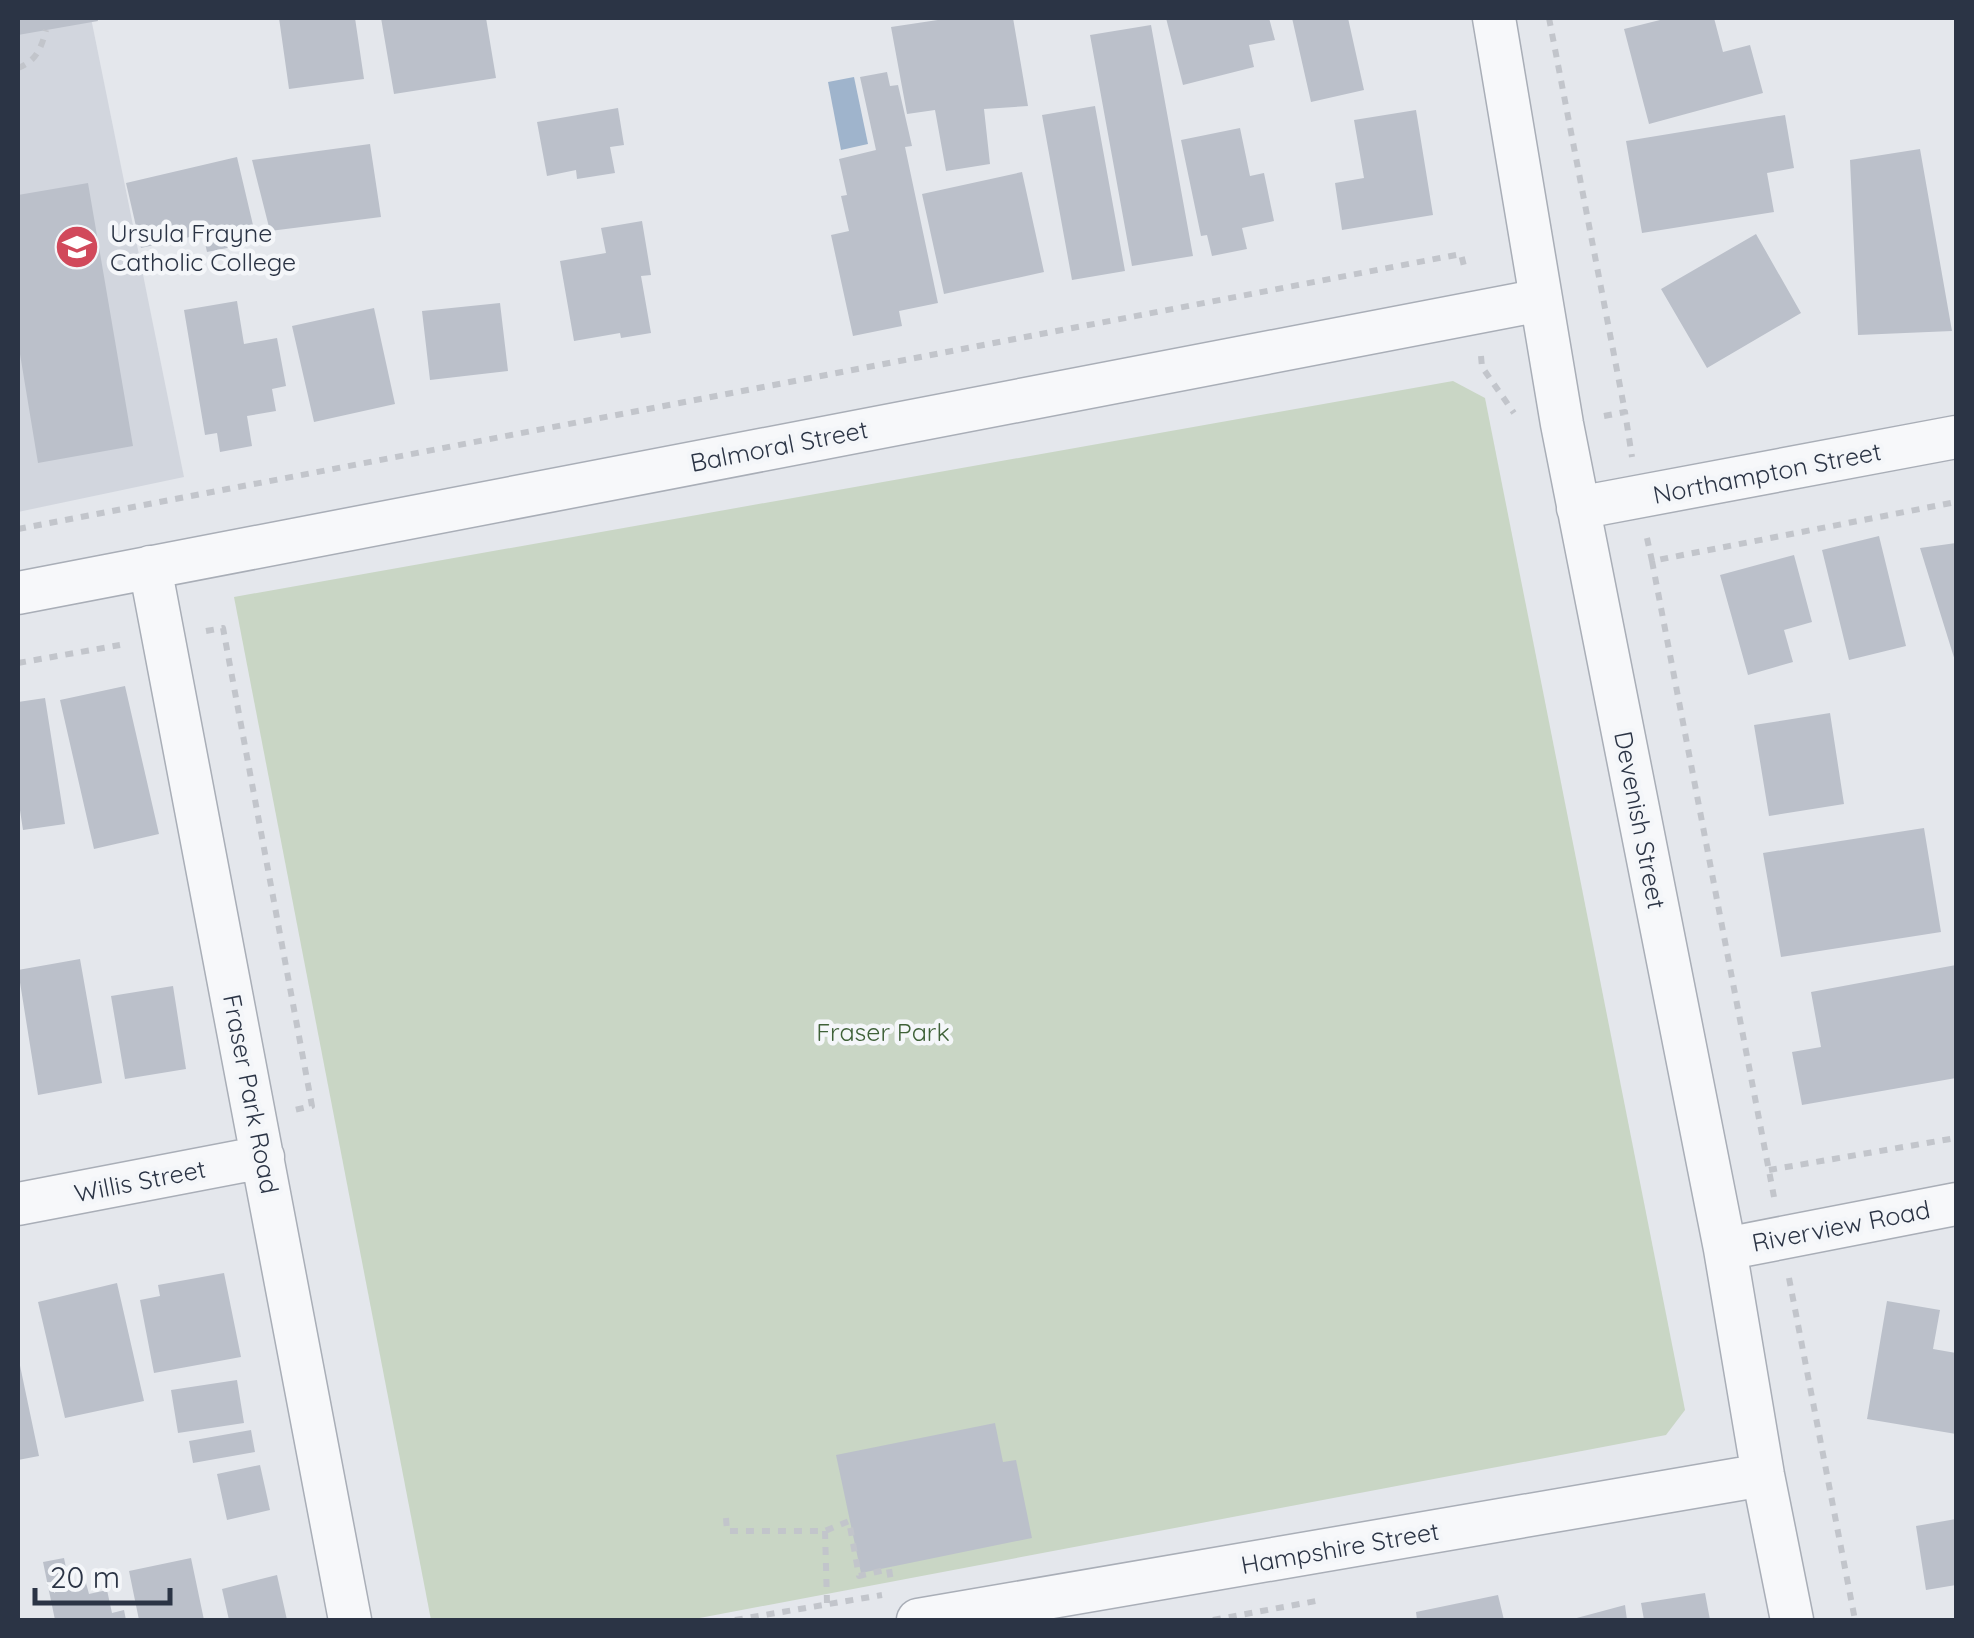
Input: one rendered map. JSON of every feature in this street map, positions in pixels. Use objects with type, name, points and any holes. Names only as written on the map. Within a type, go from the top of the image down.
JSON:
[{"type":"street","name":"Devenish Street","points":[[1494,18],[1578,508],[1725,1248],[1792,1620]]},
{"type":"street","name":"Balmoral Street","points":[[18,593],[1541,300]]},
{"type":"street","name":"Northampton Street","points":[[1578,508],[1956,437]]},
{"type":"street","name":"Fraser Park Road","points":[[150,568],[350,1620]]},
{"type":"street","name":"Willis Street","points":[[18,1204],[263,1157]]},
{"type":"street","name":"Riverview Road","points":[[1725,1248],[1956,1204]]},
{"type":"street","name":"Hampshire Street","points":[[906,1607],[1763,1475]]},
{"type":"path","points":[[1549,18],[1626,412]]},
{"type":"path","points":[[18,68],[35,58],[46,30]]},
{"type":"path","points":[[1652,561],[1855,1620]]},
{"type":"path","points":[[1768,1170],[1956,1138]]},
{"type":"path","points":[[726,1518],[727,1531],[825,1531],[849,1521],[859,1576],[889,1569],[892,1581]]},
{"type":"path","points":[[825,1531],[828,1603]]},
{"type":"path","points":[[1212,1620],[1325,1599]]},
{"type":"path","points":[[735,1620],[828,1603],[906,1607]]},
{"type":"shaded area","name":"Ursula Frayne Catholic College","points":[[18,18],[91,18],[184,477],[18,512]]},
{"type":"green space","name":"Fraser Park","points":[[1453,381],[1485,398],[1685,1410],[1666,1435],[689,1620],[431,1620],[234,597]]},
{"type":"water","points":[[854,77],[868,144],[841,150],[828,82]]},
{"type":"building","points":[[18,18],[97,18],[98,21],[18,35]]},
{"type":"building","points":[[279,18],[355,18],[364,79],[289,89]]},
{"type":"building","points":[[381,18],[486,18],[496,78],[394,94]]},
{"type":"building","points":[[951,18],[1013,18],[1028,106],[984,109],[990,164],[946,171],[935,110],[907,114],[891,27]]},
{"type":"building","points":[[1166,18],[1269,18],[1275,40],[1249,45],[1254,67],[1183,85]]},
{"type":"building","points":[[1292,18],[1348,18],[1364,90],[1311,102]]},
{"type":"building","points":[[1668,18],[1714,18],[1723,52],[1750,45],[1763,93],[1649,124],[1624,29]]},
{"type":"building","points":[[1151,25],[1193,256],[1132,266],[1090,35]]},
{"type":"building","points":[[887,72],[890,86],[898,85],[912,146],[905,147],[938,303],[899,311],[902,326],[853,336],[831,235],[849,231],[841,196],[847,195],[839,159],[876,150],[860,77]]},
{"type":"building","points":[[1095,106],[1125,271],[1072,280],[1042,115]]},
{"type":"building","points":[[618,108],[624,145],[610,147],[615,173],[577,179],[576,170],[547,176],[537,122]]},
{"type":"building","points":[[1416,110],[1433,215],[1342,230],[1335,183],[1364,178],[1354,120]]},
{"type":"building","points":[[1785,115],[1794,168],[1767,173],[1774,212],[1642,233],[1626,141]]},
{"type":"building","points":[[1240,128],[1250,176],[1264,173],[1274,221],[1242,228],[1247,249],[1212,256],[1207,235],[1201,236],[1181,140]]},
{"type":"building","points":[[370,144],[381,217],[270,231],[252,160]]},
{"type":"building","points":[[1920,149],[1952,331],[1858,335],[1850,160]]},
{"type":"building","points":[[237,157],[257,242],[207,252],[203,234],[141,248],[126,183]]},
{"type":"building","points":[[1022,172],[1044,272],[944,294],[922,194]]},
{"type":"building","points":[[88,183],[133,446],[38,463],[18,342],[18,195]]},
{"type":"building","points":[[642,221],[651,275],[641,276],[651,333],[621,338],[620,333],[574,341],[560,261],[606,253],[601,228]]},
{"type":"building","points":[[1756,234],[1801,313],[1707,368],[1661,289]]},
{"type":"building","points":[[237,301],[244,344],[277,338],[286,386],[272,389],[276,411],[247,416],[252,446],[220,452],[217,433],[205,435],[184,310]]},
{"type":"building","points":[[500,303],[508,371],[430,380],[422,311]]},
{"type":"building","points":[[374,308],[395,404],[314,422],[292,326]]},
{"type":"building","points":[[1879,536],[1906,646],[1849,660],[1822,550]]},
{"type":"building","points":[[1956,543],[1956,664],[1920,548]]},
{"type":"building","points":[[1794,555],[1812,622],[1784,630],[1793,662],[1748,675],[1720,575]]},
{"type":"building","points":[[125,686],[159,834],[94,849],[60,700]]},
{"type":"building","points":[[45,698],[65,824],[23,830],[18,797],[18,702]]},
{"type":"building","points":[[1830,713],[1844,804],[1769,816],[1754,725]]},
{"type":"building","points":[[1924,828],[1941,932],[1781,957],[1763,853]]},
{"type":"building","points":[[80,959],[102,1083],[38,1095],[18,970]]},
{"type":"building","points":[[1956,965],[1956,1078],[1802,1105],[1792,1052],[1821,1047],[1811,992]]},
{"type":"building","points":[[173,986],[186,1069],[125,1079],[111,996]]},
{"type":"building","points":[[224,1273],[241,1357],[154,1373],[140,1300],[160,1296],[158,1285]]},
{"type":"building","points":[[117,1283],[144,1401],[65,1418],[38,1302]]},
{"type":"building","points":[[1887,1301],[1940,1310],[1933,1349],[1956,1353],[1956,1434],[1867,1419]]},
{"type":"building","points":[[18,1356],[39,1456],[18,1460]]},
{"type":"building","points":[[237,1380],[244,1423],[178,1433],[171,1390]]},
{"type":"building","points":[[995,1423],[1003,1462],[1016,1460],[1032,1538],[861,1573],[836,1455]]},
{"type":"building","points":[[251,1430],[255,1452],[193,1463],[189,1441]]},
{"type":"building","points":[[260,1465],[270,1510],[227,1520],[217,1474]]},
{"type":"building","points":[[1956,1519],[1956,1585],[1926,1590],[1916,1526]]},
{"type":"building","points":[[64,1558],[70,1587],[86,1583],[89,1594],[107,1590],[112,1613],[124,1610],[126,1620],[55,1620],[43,1562]]},
{"type":"building","points":[[191,1558],[204,1620],[139,1620],[129,1571]]},
{"type":"building","points":[[277,1575],[287,1620],[229,1620],[222,1589]]},
{"type":"building","points":[[1705,1593],[1710,1620],[1644,1620],[1641,1603]]},
{"type":"building","points":[[1498,1595],[1504,1620],[1417,1620],[1416,1612]]},
{"type":"building","points":[[1625,1605],[1627,1620],[1573,1620],[1573,1619]]},
{"type":"place","name":"Ursula Frayne Catholic College","points":[[77,247]]}]
